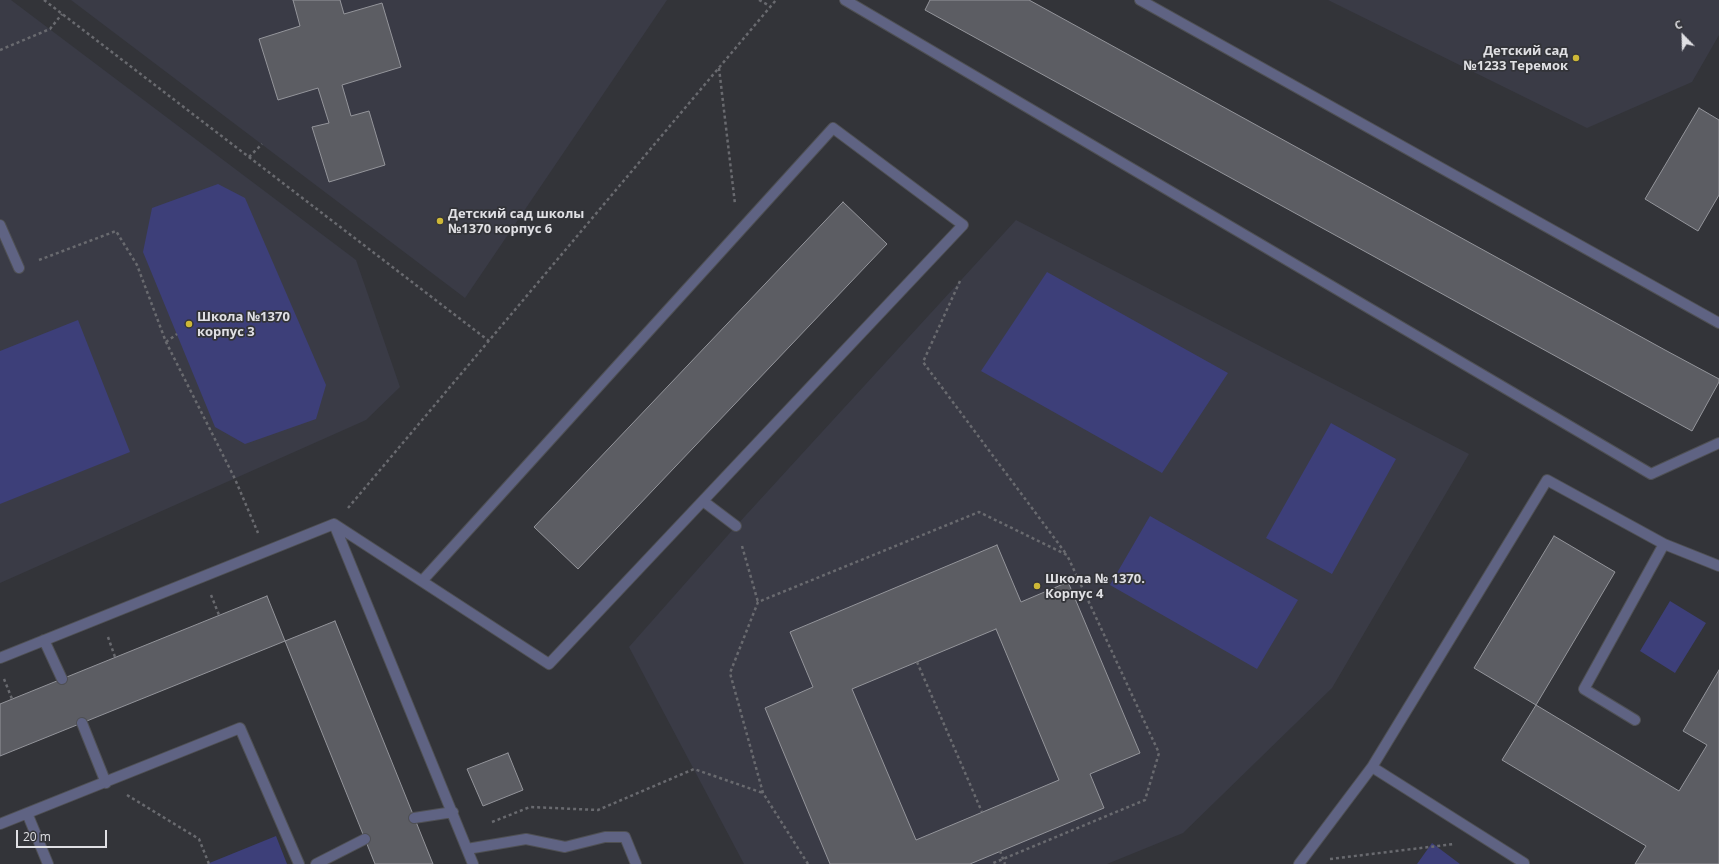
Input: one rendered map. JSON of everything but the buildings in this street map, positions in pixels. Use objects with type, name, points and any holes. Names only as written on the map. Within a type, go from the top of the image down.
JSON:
[{"type":"lane","points":[[846,0],[1651,474],[1719,443]]},
{"type":"lane","points":[[1140,0],[1719,323]]},
{"type":"lane","points":[[334,524],[549,664],[963,225],[833,128],[422,581]]},
{"type":"lane","points":[[0,225],[19,268]]},
{"type":"lane","points":[[1300,863],[1372,766],[1547,480],[1664,544],[1719,566]]},
{"type":"lane","points":[[703,501],[736,526]]},
{"type":"lane","points":[[0,658],[334,524]]},
{"type":"lane","points":[[334,524],[473,864]]},
{"type":"lane","points":[[1635,720],[1584,690],[1664,544]]},
{"type":"lane","points":[[44,640],[62,679]]},
{"type":"lane","points":[[82,723],[106,783]]},
{"type":"lane","points":[[0,824],[106,783],[240,728],[299,864]]},
{"type":"lane","points":[[1372,766],[1524,863],[1523,864]]},
{"type":"lane","points":[[414,818],[453,812]]},
{"type":"lane","points":[[27,813],[48,864]]},
{"type":"lane","points":[[467,849],[526,839],[565,847],[604,837],[625,837],[636,864]]},
{"type":"lane","points":[[316,864],[365,839]]},
{"type":"path","points":[[44,0],[489,341]]},
{"type":"path","points":[[759,0],[770,6]]},
{"type":"path","points":[[334,524],[776,0]]},
{"type":"path","points":[[0,50],[50,29],[62,14]]},
{"type":"path","points":[[719,68],[738,232]]},
{"type":"path","points":[[249,157],[262,144]]},
{"type":"path","points":[[19,268],[116,231],[137,265],[166,342],[235,479],[266,552]]},
{"type":"path","points":[[960,281],[923,362],[1067,555],[1159,753],[1145,800],[990,864]]},
{"type":"path","points":[[166,342],[177,334]]},
{"type":"path","points":[[758,602],[979,512],[1067,555]]},
{"type":"path","points":[[736,526],[758,602],[730,673],[764,793],[808,864]]},
{"type":"path","points":[[917,662],[982,812]]},
{"type":"path","points":[[2,673],[12,699]]},
{"type":"path","points":[[461,833],[530,807],[598,810],[694,769],[764,793]]},
{"type":"path","points":[[106,783],[199,839],[209,864]]},
{"type":"path","points":[[1300,863],[1488,840]]},
{"type":"path","points":[[1000,851],[1005,864]]},
{"type":"shaded area","name":"Школа №1370 корпус 3","points":[[0,0],[11,0],[356,260],[400,387],[366,420],[0,583]]},
{"type":"shaded area","name":"Детский сад школы №1370 корпус 6","points":[[71,0],[667,0],[465,298]]},
{"type":"shaded area","name":"Детский сад №1233 Теремок","points":[[1328,0],[1719,0],[1719,35],[1692,82],[1587,128]]},
{"type":"shaded area","points":[[218,184],[245,198],[326,385],[316,419],[245,444],[215,427],[143,252],[152,208]]},
{"type":"shaded area","name":"Школа № 1370. Корпус 4","points":[[1016,220],[1469,454],[1332,688],[1183,833],[1107,864],[744,864],[629,647],[736,526]]},
{"type":"shaded area","points":[[1047,272],[1228,373],[1162,473],[981,371]]},
{"type":"shaded area","points":[[78,320],[130,452],[0,504],[0,351]]},
{"type":"shaded area","points":[[1331,423],[1396,459],[1332,574],[1266,538]]},
{"type":"shaded area","points":[[1150,516],[1298,600],[1257,669],[1110,585]]},
{"type":"shaded area","points":[[1670,601],[1706,623],[1675,673],[1640,651]]},
{"type":"shaded area","points":[[276,836],[287,864],[207,864]]},
{"type":"shaded area","points":[[1432,843],[1460,864],[1417,864]]},
{"type":"place","name":"Детский сад №1233 Теремок","points":[[1576,58]]},
{"type":"place","name":"Детский сад школы №1370 корпус 6","points":[[440,221]]},
{"type":"place","name":"Школа №1370 корпус 3","points":[[189,324]]},
{"type":"place","name":"Школа № 1370. Корпус 4","points":[[1037,586]]}]
